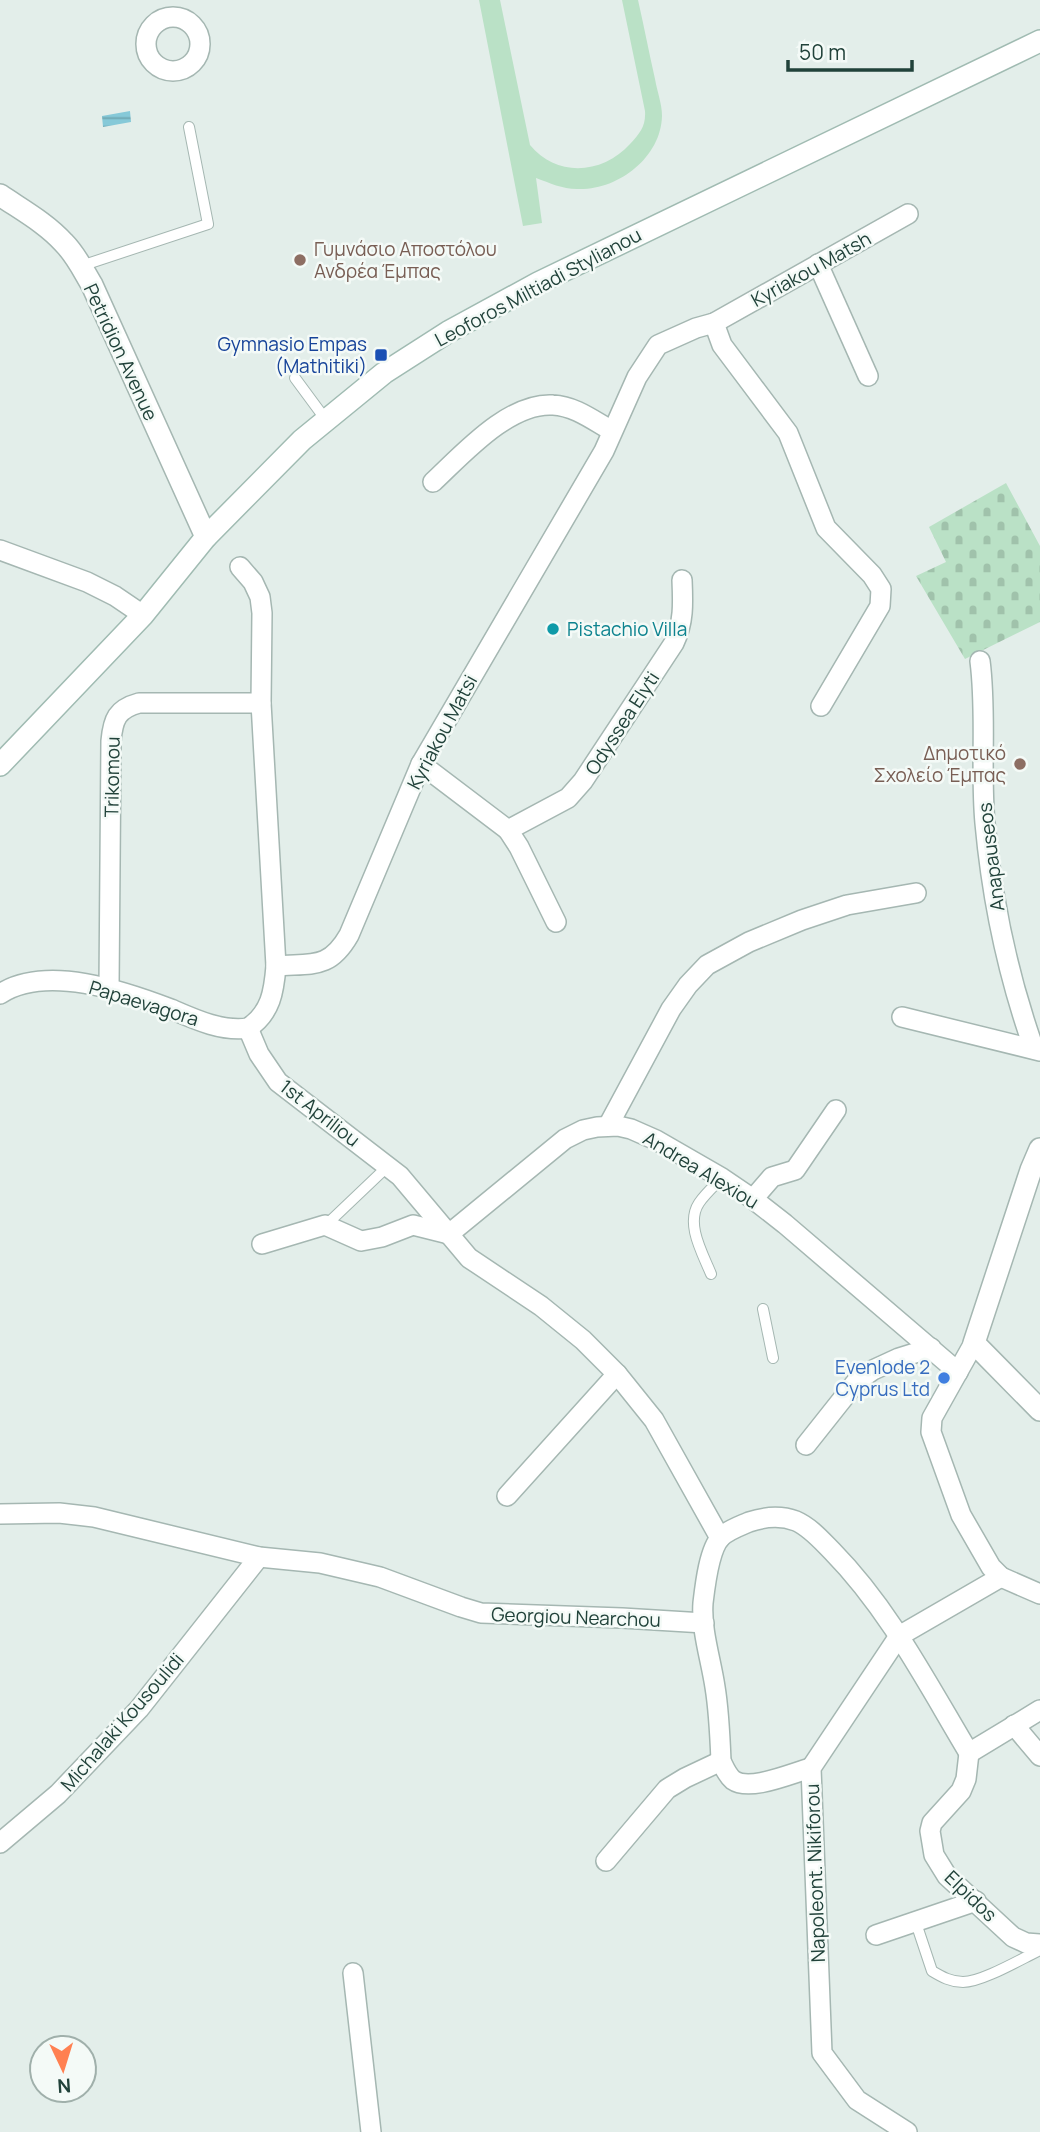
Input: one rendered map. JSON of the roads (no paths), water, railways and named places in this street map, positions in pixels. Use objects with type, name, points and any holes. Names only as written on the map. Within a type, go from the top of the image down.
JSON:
[{"type":"main road","name":"Leoforos Miltiadi Stylianou","points":[[0,765],[143,615],[206,537],[302,440],[384,373],[538,283],[1040,41]]},
{"type":"main road","name":"Petridion Avenue","points":[[0,195],[44,225],[63,242],[81,266],[206,537]]},
{"type":"main road","points":[[1040,1149],[974,1343],[1040,1410]]},
{"type":"street","points":[[155,0],[163,19]]},
{"type":"street","name":"Kyriakou Matsh","points":[[612,431],[637,377],[658,345],[714,323],[908,214]]},
{"type":"street","points":[[818,264],[868,376]]},
{"type":"street","points":[[714,323],[722,345],[788,433],[826,527],[873,575],[881,589],[880,606],[821,706]]},
{"type":"street","points":[[433,482],[489,429],[529,408],[553,405],[578,411],[612,431]]},
{"type":"street","name":"Kyriakou Matsi","points":[[276,966],[318,963],[332,958],[341,948],[349,935],[421,764],[604,451],[612,431]]},
{"type":"street","points":[[0,550],[87,582],[115,596],[143,615]]},
{"type":"street","points":[[240,567],[253,582],[260,597],[262,613],[261,703],[276,966],[270,1003],[264,1014],[248,1028]]},
{"type":"street","name":"Odyssea Elyti","points":[[508,830],[568,798],[583,781],[681,629],[682,580]]},
{"type":"street","name":"Anapauseos","points":[[980,661],[984,693],[985,823],[996,904],[1015,991],[1037,1050]]},
{"type":"street","name":"Trikomou","points":[[108,988],[113,724],[127,706],[139,703],[261,703]]},
{"type":"street","points":[[421,764],[508,830],[556,922]]},
{"type":"street","points":[[608,1126],[671,1009],[707,965],[749,942],[802,920],[847,905],[916,893]]},
{"type":"street","name":"Papaevagora","points":[[0,994],[26,982],[69,982],[108,988],[221,1027],[248,1028]]},
{"type":"street","points":[[902,1017],[1037,1050]]},
{"type":"street","name":"1st Apriliou","points":[[248,1028],[259,1054],[278,1082],[388,1166],[415,1192],[469,1258],[541,1306],[583,1340],[617,1374],[654,1420],[720,1538]]},
{"type":"street","points":[[753,1199],[772,1177],[795,1170],[836,1110]]},
{"type":"street","name":"Andrea Alexiou","points":[[449,1234],[565,1139],[583,1130],[608,1126],[631,1129],[656,1140],[753,1199],[958,1373]]},
{"type":"street","points":[[262,1244],[326,1225],[361,1241],[382,1237],[413,1225],[449,1234]]},
{"type":"street","points":[[974,1343],[932,1418],[931,1432],[961,1515],[991,1567],[1001,1577],[1040,1594]]},
{"type":"street","points":[[806,1445],[856,1382],[873,1370],[899,1358],[931,1348]]},
{"type":"street","points":[[507,1496],[617,1374]]},
{"type":"street","name":"Georgiou Nearchou","points":[[0,1514],[59,1513],[94,1517],[259,1557],[320,1563],[380,1577],[481,1613],[704,1623]]},
{"type":"street","points":[[811,1768],[752,1785],[734,1781],[724,1769],[721,1760],[716,1691],[704,1623],[705,1587],[711,1559],[720,1538],[761,1518],[776,1517],[799,1522],[820,1539],[857,1577],[899,1636],[969,1753],[1040,1710]]},
{"type":"street","name":"Michalaki Kousoulidi","points":[[0,1843],[58,1794],[139,1709],[259,1557]]},
{"type":"street","name":"Napoleont. Nikiforou","points":[[907,2132],[857,2100],[822,2053],[811,1768],[899,1636],[1001,1577]]},
{"type":"street","points":[[1014,1726],[1040,1756]]},
{"type":"street","name":"Elpidos","points":[[969,1753],[966,1779],[961,1791],[936,1818],[930,1831],[934,1855],[947,1876],[1013,1937],[1026,1943],[1040,1944]]},
{"type":"street","points":[[606,1860],[667,1789],[721,1760]]},
{"type":"street","points":[[876,1935],[976,1901]]},
{"type":"street","points":[[353,1973],[371,2132]]},
{"type":"lane","points":[[81,266],[208,224],[189,127]]},
{"type":"lane","points":[[295,378],[326,420]]},
{"type":"lane","points":[[326,1225],[388,1166]]},
{"type":"lane","points":[[711,1274],[697,1240],[694,1214],[698,1204],[722,1178]]},
{"type":"lane","points":[[762,1309],[774,1358]]},
{"type":"lane","points":[[916,1923],[932,1971],[947,1980],[975,1980],[1040,1950]]},
{"type":"water","points":[[130,111],[131,122],[103,127],[102,116]]},
{"type":"place","name":"Γυμνάσιο Αποστόλου Ανδρέα Έμπας","points":[[300,260]]},
{"type":"place","name":"Gymnasio Empas (Mathitiki)","points":[[381,355]]},
{"type":"place","name":"Pistachio Villa","points":[[553,629]]},
{"type":"place","name":"Δημοτικό Σχολείο Έμπας","points":[[1020,764]]},
{"type":"place","name":"Evenlode 2 Cyprus Ltd","points":[[944,1378]]}]
